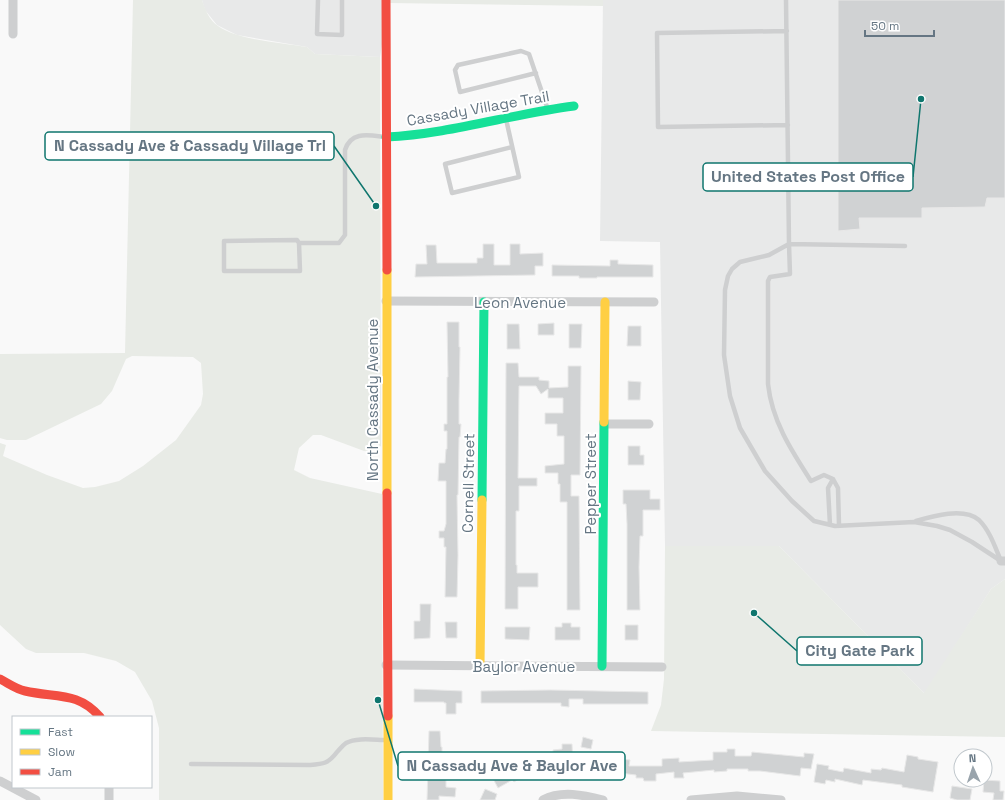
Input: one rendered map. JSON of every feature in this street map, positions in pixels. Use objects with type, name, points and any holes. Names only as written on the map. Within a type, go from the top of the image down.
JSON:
[{"type":"street","points":[[13,0],[13,34]]},
{"type":"street","name":"North Cassady Avenue","points":[[386,0],[386,665],[388,800]]},
{"type":"street","name":"Cassady Village Trail","points":[[386,137],[446,131],[547,109],[574,106]]},
{"type":"street","name":"Leon Avenue","points":[[386,301],[654,302]]},
{"type":"street","name":"Cornell Street","points":[[480,665],[484,302]]},
{"type":"street","name":"Pepper Street","points":[[602,666],[605,302]]},
{"type":"street","points":[[604,424],[649,424]]},
{"type":"street","name":"Baylor Avenue","points":[[386,665],[662,667]]},
{"type":"street","points":[[0,679],[24,691],[72,698],[88,705],[96,711],[99,716]]},
{"type":"street","points":[[0,781],[12,787]]},
{"type":"street","points":[[13,788],[36,800]]},
{"type":"street","points":[[109,788],[109,800]]},
{"type":"street","points":[[543,800],[568,794],[603,800]]},
{"type":"street","points":[[691,800],[738,796],[781,800]]},
{"type":"lane","points":[[318,0],[317,34],[342,35],[342,0]]},
{"type":"lane","points":[[786,0],[790,274],[770,277],[768,281],[769,395],[773,412],[789,447],[811,481],[824,475],[833,479],[838,488],[838,525]]},
{"type":"lane","points":[[787,31],[657,33],[658,127],[788,125]]},
{"type":"lane","points":[[536,73],[460,92],[455,70],[458,65],[521,51],[529,54],[536,73],[547,109]]},
{"type":"lane","points":[[505,118],[512,147],[519,177],[452,193],[445,164],[512,147]]},
{"type":"lane","points":[[299,243],[300,271],[224,271],[224,241],[297,240],[299,243],[339,243],[345,236],[345,150],[347,144],[353,138],[364,135],[386,137]]},
{"type":"lane","points":[[905,246],[789,244],[769,255],[740,262],[732,269],[728,276],[725,290],[724,355],[730,396],[740,428],[765,471],[792,501],[814,521],[830,525],[914,522],[937,526],[950,530],[1003,561]]},
{"type":"lane","points":[[830,525],[828,488],[833,479]]},
{"type":"lane","points":[[914,522],[931,516],[946,514],[964,514],[978,519],[986,528],[1003,561]]},
{"type":"lane","points":[[191,764],[324,764],[347,742],[387,740]]},
{"type":"shaded area","points":[[133,0],[202,0],[204,7],[215,24],[226,31],[237,35],[307,47],[315,54],[380,57],[381,446],[374,450],[364,451],[321,435],[313,435],[299,448],[294,470],[310,478],[382,494],[383,800],[159,800],[159,728],[152,701],[135,672],[116,661],[84,653],[36,653],[26,649],[0,625],[0,443],[6,445],[3,456],[47,475],[83,488],[95,487],[119,481],[143,466],[176,440],[201,405],[203,394],[201,363],[193,357],[132,356],[126,359],[112,391],[101,404],[26,440],[7,440],[0,438],[0,354],[125,353]]},
{"type":"shaded area","points":[[202,0],[389,0],[380,57],[315,54],[307,47],[237,35],[217,25],[205,10]]},
{"type":"shaded area","points":[[389,0],[603,0],[603,6],[389,3]]},
{"type":"shaded area","points":[[603,0],[1005,0],[1005,579],[991,589],[925,694],[779,546],[665,546],[660,242],[600,241]]},
{"type":"shaded area","points":[[665,546],[779,546],[924,693],[991,589],[1005,579],[1005,737],[651,731],[661,705],[664,679]]},
{"type":"building","points":[[838,0],[1005,0],[1005,198],[987,198],[985,207],[922,208],[922,218],[859,218],[860,229],[838,231]]},
{"type":"building","points":[[483,244],[494,244],[494,265],[510,265],[510,244],[520,244],[520,254],[543,253],[543,266],[535,266],[535,275],[415,277],[416,264],[427,264],[426,245],[436,245],[437,263],[477,263],[477,258],[483,258]]},
{"type":"building","points":[[610,260],[618,260],[618,264],[653,265],[653,277],[579,278],[579,276],[552,276],[552,265],[610,266]]},
{"type":"building","points":[[447,322],[459,322],[460,347],[459,424],[461,424],[459,437],[457,495],[457,597],[445,597],[446,547],[444,547],[444,538],[439,538],[439,531],[444,531],[446,524],[446,481],[438,481],[439,463],[445,463],[447,449],[447,431],[444,431],[444,424],[447,424]]},
{"type":"building","points":[[554,323],[554,335],[538,335],[538,324]]},
{"type":"building","points":[[507,324],[519,324],[520,349],[507,349]]},
{"type":"building","points":[[569,324],[582,324],[581,348],[569,348]]},
{"type":"building","points":[[628,326],[641,326],[641,346],[627,346]]},
{"type":"building","points":[[506,363],[518,363],[519,377],[539,377],[539,380],[549,381],[549,388],[568,387],[568,366],[581,366],[580,475],[571,475],[571,496],[579,496],[580,610],[567,610],[567,502],[560,502],[560,484],[558,484],[558,473],[545,473],[545,466],[564,464],[564,436],[557,436],[557,424],[545,424],[545,413],[563,413],[563,398],[548,398],[548,389],[541,394],[536,386],[519,386],[518,478],[537,478],[537,486],[519,486],[519,511],[516,511],[516,565],[517,573],[538,573],[538,587],[518,587],[518,609],[505,609]]},
{"type":"building","points":[[628,381],[641,382],[640,400],[628,400]]},
{"type":"building","points":[[628,446],[640,446],[640,455],[644,455],[644,465],[628,465]]},
{"type":"building","points":[[623,490],[650,490],[650,499],[660,499],[660,510],[643,510],[643,536],[640,536],[639,567],[640,610],[627,610],[627,524],[626,504],[623,504]]},
{"type":"building","points":[[420,604],[431,604],[430,638],[414,639],[414,621],[420,621]]},
{"type":"building","points":[[445,622],[457,622],[457,638],[446,638]]},
{"type":"building","points":[[562,623],[571,623],[571,627],[580,627],[580,640],[555,640],[555,627],[562,627]]},
{"type":"building","points":[[625,625],[638,625],[638,640],[625,640]]},
{"type":"building","points":[[505,627],[530,627],[529,640],[505,639]]},
{"type":"building","points":[[414,689],[462,691],[462,703],[456,703],[456,714],[446,714],[446,703],[444,702],[414,702]]},
{"type":"building","points":[[550,690],[648,692],[648,704],[583,704],[583,699],[569,699],[569,707],[561,706],[561,703],[481,703],[481,691]]},
{"type":"building","points":[[429,731],[440,731],[442,747],[442,772],[446,772],[446,787],[456,788],[455,797],[439,796],[439,800],[427,800]]},
{"type":"building","points":[[583,737],[593,740],[591,749],[581,747]]},
{"type":"building","points":[[562,744],[572,744],[573,765],[563,765],[563,763],[526,774],[514,782],[512,780],[498,788],[491,775],[520,759],[519,756],[528,753],[530,760],[535,759],[553,753],[553,750],[562,749]]},
{"type":"building","points":[[727,749],[735,749],[735,756],[751,756],[752,752],[804,757],[804,753],[814,754],[811,769],[801,768],[800,776],[748,771],[748,769],[727,769],[727,771],[714,772],[714,770],[683,773],[684,778],[674,778],[674,772],[656,774],[656,781],[644,781],[643,778],[636,778],[636,775],[620,773],[620,776],[606,775],[583,767],[587,756],[609,763],[610,754],[622,755],[621,759],[630,760],[629,766],[662,766],[662,759],[679,758],[679,762],[713,760],[713,752],[727,752]]},
{"type":"building","points":[[907,755],[918,757],[918,759],[938,762],[933,792],[902,787],[902,785],[863,780],[862,785],[835,779],[835,782],[826,780],[825,784],[814,782],[817,764],[829,766],[828,769],[843,772],[844,768],[871,773],[871,769],[881,770],[882,768],[904,772]]},
{"type":"building","points":[[993,781],[1000,781],[1000,791],[1004,791],[1003,800],[993,800],[994,793],[983,792],[983,788],[993,788]]},
{"type":"building","points":[[952,786],[953,788],[972,789],[970,800],[957,800],[950,798]]},
{"type":"building","points":[[485,789],[497,794],[495,800],[480,800]]},
{"type":"traffic: fast","points":[[386,137],[434,132],[574,106]]},
{"type":"traffic: fast","points":[[482,500],[484,302]]},
{"type":"traffic: fast","points":[[602,666],[604,422]]},
{"type":"traffic: slow","points":[[387,270],[387,493]]},
{"type":"traffic: slow","points":[[604,422],[605,302]]},
{"type":"traffic: slow","points":[[480,665],[482,500]]},
{"type":"traffic: slow","points":[[388,716],[388,800]]},
{"type":"traffic: jam","points":[[386,0],[387,270]]},
{"type":"traffic: jam","points":[[387,493],[388,716]]},
{"type":"traffic: jam","points":[[0,679],[25,691],[75,699],[92,709],[99,716]]},
{"type":"place","name":"United States Post Office","points":[[921,99]]},
{"type":"place","name":"N Cassady Ave & Cassady Village Trl","points":[[376,206]]},
{"type":"place","name":"City Gate Park","points":[[754,613]]},
{"type":"place","name":"N Cassady Ave & Baylor Ave","points":[[378,700]]}]
